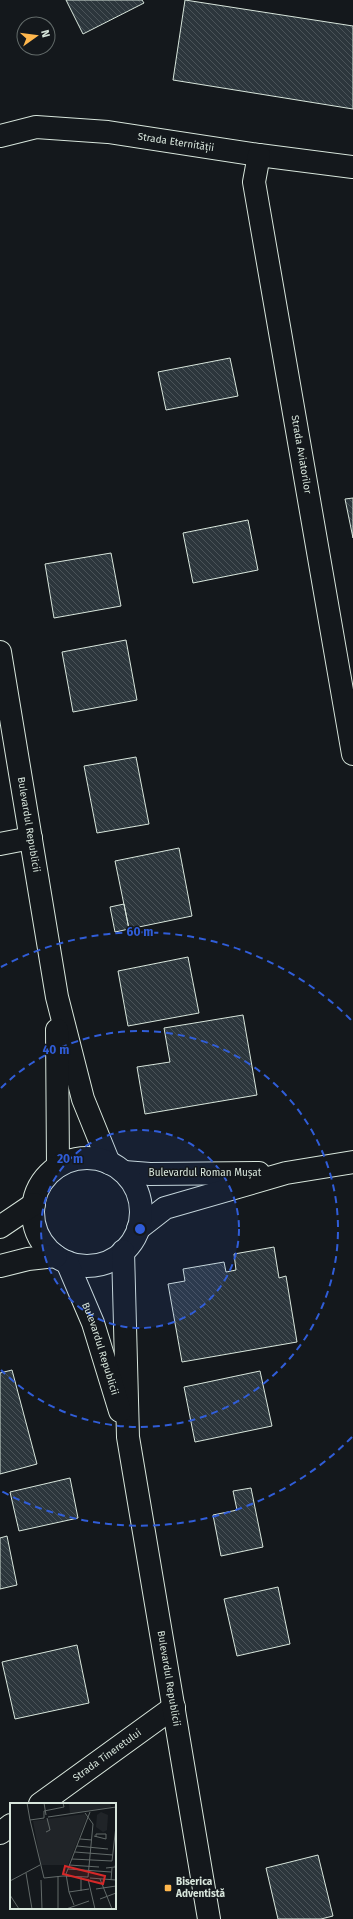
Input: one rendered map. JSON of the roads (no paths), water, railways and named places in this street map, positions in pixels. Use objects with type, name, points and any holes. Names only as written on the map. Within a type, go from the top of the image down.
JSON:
[{"type":"main road","name":"Strada Eternității","points":[[0,136],[36,127],[108,132],[259,155],[353,167]]},
{"type":"main road","name":"Strada Aviatorilor","points":[[259,155],[254,182],[353,754]]},
{"type":"main road","name":"Bulevardul Republicii","points":[[0,652],[57,997],[83,1099],[116,1167]]},
{"type":"main road","points":[[0,844],[31,838]]},
{"type":"main road","name":"Bulevardul Republicii","points":[[57,997],[58,1166]]},
{"type":"main road","points":[[0,1266],[28,1259],[61,1259],[81,1265],[96,1265],[110,1260],[123,1251],[134,1237],[138,1229],[140,1214],[139,1199],[133,1184],[116,1167],[96,1158],[70,1160],[58,1166],[46,1176],[38,1189],[34,1204],[33,1219],[37,1233],[45,1246],[61,1259]]},
{"type":"main road","name":"Bulevardul Roman Mușat","points":[[138,1229],[165,1208],[286,1173],[353,1162]]},
{"type":"main road","name":"Bulevardul Roman Mușat","points":[[116,1167],[150,1174],[286,1173]]},
{"type":"main road","points":[[0,1227],[34,1204]]},
{"type":"main road","name":"Bulevardul Republicii","points":[[123,1251],[128,1437]]},
{"type":"main road","name":"Bulevardul Republicii","points":[[61,1259],[93,1323],[128,1437],[209,1919]]},
{"type":"main road","name":"Strada Tineretului","points":[[41,1803],[174,1707]]},
{"type":"main road","points":[[0,1833],[10,1826]]},
{"type":"place","name":"Biserica Adventistă","points":[[168,1888]]}]
